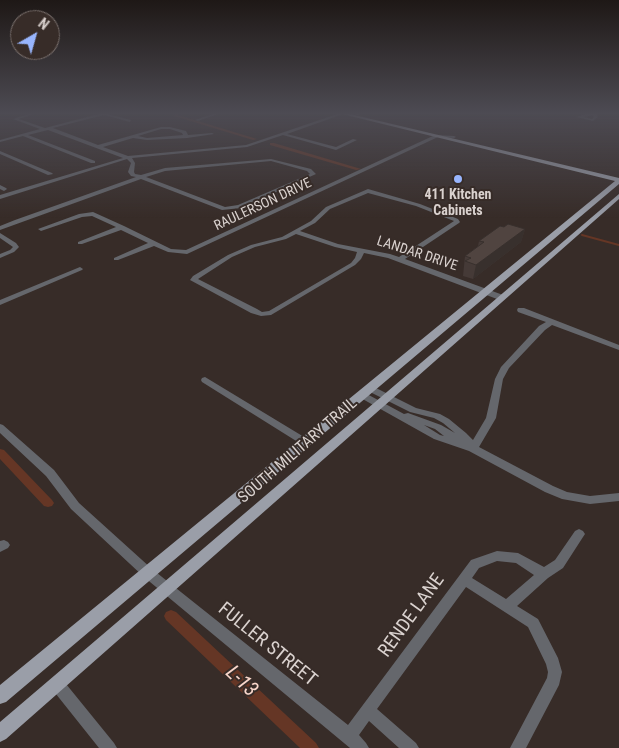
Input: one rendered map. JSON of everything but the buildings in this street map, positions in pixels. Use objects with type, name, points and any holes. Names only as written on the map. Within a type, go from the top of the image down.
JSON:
[{"type":"main road","points":[[486,148],[619,180]]},
{"type":"main road","points":[[504,148],[619,175]]},
{"type":"main road","name":"SOUTH MILITARY TRAIL","points":[[0,696],[619,180]]},
{"type":"main road","name":"SOUTH MILITARY TRAIL","points":[[0,733],[168,589],[500,297],[619,196]]},
{"type":"street","points":[[58,148],[93,162]]},
{"type":"street","points":[[0,228],[141,177],[168,170],[271,160],[309,170],[313,174],[239,207],[228,209],[221,208],[141,177],[132,174],[133,162],[126,157],[100,148]]},
{"type":"street","points":[[0,197],[126,157],[228,148]]},
{"type":"street","name":"RAULERSON DRIVE","points":[[192,250],[411,148]]},
{"type":"street","points":[[0,152],[50,174]]},
{"type":"street","points":[[361,251],[356,262],[271,313],[261,314],[194,280],[195,277],[246,248],[281,239],[296,232],[314,222],[328,208],[368,191],[422,206],[456,220],[399,260]]},
{"type":"street","points":[[41,230],[81,215],[93,214],[174,252],[192,250]]},
{"type":"street","points":[[80,243],[122,227]]},
{"type":"street","name":"LANDAR DRIVE","points":[[296,232],[337,246],[380,254],[399,260],[486,290],[500,297]]},
{"type":"street","points":[[0,235],[16,247],[12,251],[0,256]]},
{"type":"street","points":[[116,259],[154,243]]},
{"type":"street","points":[[0,303],[80,269]]},
{"type":"street","points":[[521,310],[619,348]]},
{"type":"street","points":[[473,448],[490,418],[499,379],[505,367],[550,322]]},
{"type":"street","points":[[205,380],[305,442]]},
{"type":"street","points":[[366,391],[383,400],[437,416],[451,431],[473,448]]},
{"type":"street","points":[[383,400],[394,411],[437,436],[473,448],[549,489],[566,496],[590,500],[619,497]]},
{"type":"street","points":[[394,411],[451,431]]},
{"type":"street","name":"FULLER STREET","points":[[0,427],[50,473],[75,506],[148,573],[349,736],[361,748]]},
{"type":"street","points":[[451,431],[456,442]]},
{"type":"street","points":[[508,606],[544,574],[559,564],[579,534]]},
{"type":"street","points":[[464,578],[475,564],[497,556],[518,558],[544,574]]},
{"type":"street","name":"RENDE LANE","points":[[349,736],[464,578],[532,623],[538,631],[555,672],[550,688],[518,748]]},
{"type":"street","points":[[56,684],[109,748]]},
{"type":"street","points":[[367,710],[411,748]]},
{"type":"waterway","points":[[285,148],[358,169]]},
{"type":"waterway","points":[[582,235],[619,245]]},
{"type":"waterway","name":"L-13","points":[[0,453],[48,503]]},
{"type":"waterway","name":"L-13","points":[[171,616],[311,748]]},
{"type":"place","name":"411 Kitchen Cabinets","points":[[458,179]]}]
